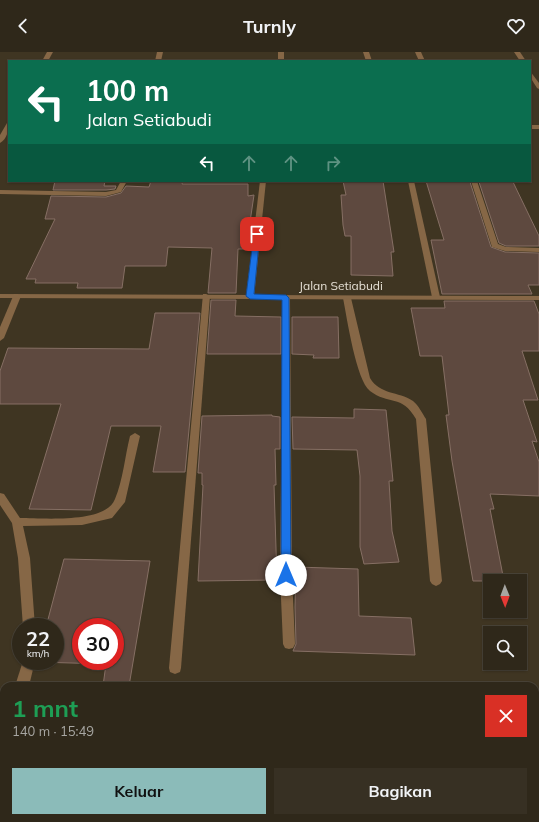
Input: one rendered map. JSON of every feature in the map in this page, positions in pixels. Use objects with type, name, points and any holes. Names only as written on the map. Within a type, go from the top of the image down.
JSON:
[{"type":"street","points":[[531,74],[539,87]]},
{"type":"street","points":[[0,141],[2,132]]},
{"type":"street","points":[[0,192],[106,194],[119,191],[124,182]]},
{"type":"street","points":[[250,296],[263,182]]},
{"type":"street","points":[[411,182],[436,297]]},
{"type":"street","points":[[474,182],[495,245],[505,249],[539,250]]},
{"type":"street","name":"Jalan Setiabudi","points":[[0,296],[539,298]]},
{"type":"street","points":[[0,338],[17,296]]},
{"type":"street","points":[[175,668],[206,296]]},
{"type":"street","points":[[286,298],[286,575],[289,644]]},
{"type":"street","points":[[347,298],[364,378],[369,387],[388,396],[405,401],[414,408],[421,418],[436,581]]},
{"type":"street","points":[[17,522],[82,521],[108,515],[120,502],[135,436]]},
{"type":"street","points":[[0,497],[17,522],[24,558],[28,618]]},
{"type":"street","points":[[23,682],[26,670]]},
{"type":"building","points":[[55,182],[105,182],[104,186],[116,186],[115,189],[106,190],[53,190]]},
{"type":"building","points":[[151,182],[183,182],[182,184],[248,184],[248,196],[254,195],[246,249],[238,249],[236,293],[208,293],[212,248],[168,247],[166,266],[125,266],[122,288],[77,288],[78,283],[35,283],[36,279],[26,279],[55,219],[45,219],[51,196],[106,197],[121,193],[126,186],[149,187]]},
{"type":"building","points":[[343,182],[383,182],[394,252],[391,252],[393,276],[351,275],[351,236],[345,236],[341,195],[346,195]]},
{"type":"building","points":[[426,182],[470,182],[491,247],[505,252],[539,253],[539,285],[528,285],[532,294],[442,294],[431,240],[444,240]]},
{"type":"building","points":[[479,182],[513,182],[539,236],[539,246],[506,246],[499,243]]},
{"type":"building","points":[[211,300],[236,300],[235,316],[281,317],[281,354],[207,354]]},
{"type":"building","points":[[444,301],[534,301],[539,314],[539,351],[522,351],[538,400],[523,400],[537,442],[532,441],[539,462],[539,496],[490,494],[494,509],[490,509],[503,574],[483,574],[483,581],[473,581],[452,461],[446,415],[449,415],[442,356],[420,356],[411,308],[445,308]]},
{"type":"building","points":[[155,313],[200,313],[185,472],[153,472],[161,426],[111,426],[91,510],[29,509],[61,404],[0,404],[0,371],[8,348],[149,349]]},
{"type":"building","points":[[292,317],[338,317],[339,358],[313,358],[314,355],[292,354]]},
{"type":"building","points":[[354,409],[386,410],[393,481],[389,481],[392,531],[399,562],[364,564],[360,547],[360,476],[357,450],[293,449],[292,417],[354,418]]},
{"type":"building","points":[[272,415],[280,417],[280,449],[275,449],[276,485],[274,485],[277,580],[198,581],[203,485],[202,473],[198,473],[202,416]]},
{"type":"building","points":[[64,559],[150,561],[130,682],[104,682],[105,670],[124,670],[124,618],[72,618],[72,663],[64,663],[64,618],[48,618]]},
{"type":"building","points":[[296,567],[358,569],[359,616],[411,618],[415,655],[293,651],[296,644]]},
{"type":"route","points":[[257,234],[250,296],[286,298],[286,575]]}]
